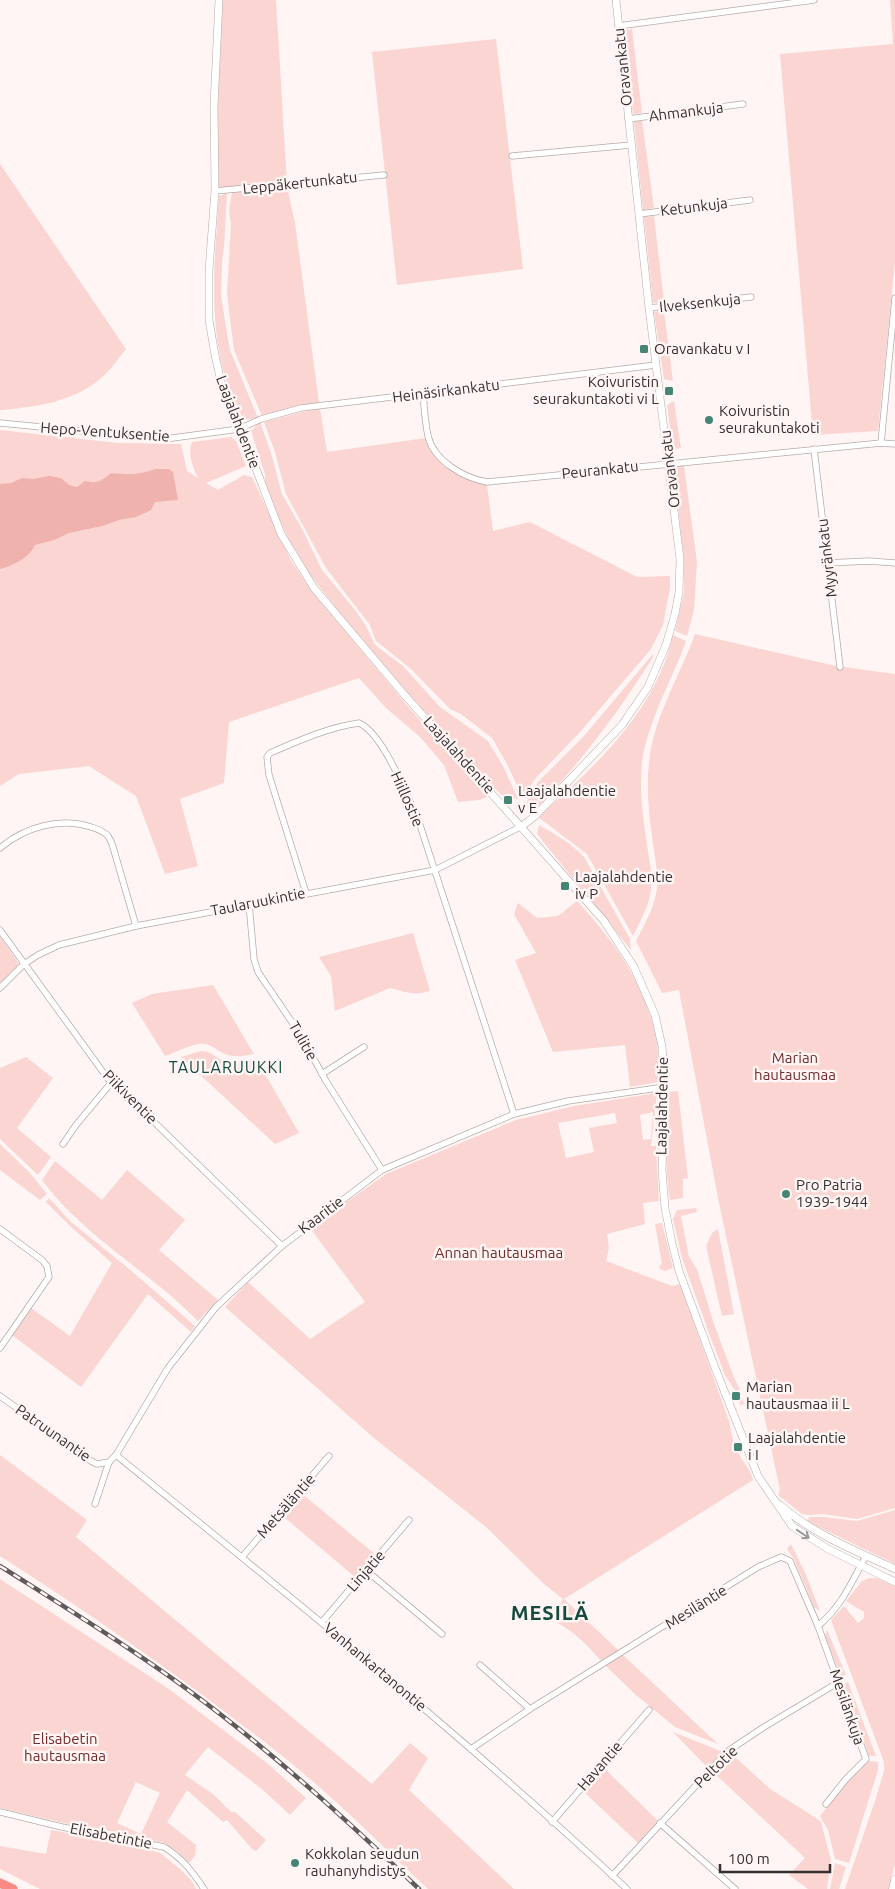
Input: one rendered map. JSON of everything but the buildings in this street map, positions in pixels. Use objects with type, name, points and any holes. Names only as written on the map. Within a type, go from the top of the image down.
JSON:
[{"type":"highway","points":[[0,1883],[13,1889]]},
{"type":"main road","points":[[893,1889],[895,1880]]},
{"type":"street","name":"Laajalahdentie","points":[[219,0],[214,106],[216,191],[209,270],[209,320],[214,355],[224,395],[245,440],[280,534],[314,588],[402,692],[604,921],[634,967],[647,994],[660,1031],[665,1067],[666,1088],[662,1170],[665,1208],[672,1242],[680,1271],[714,1365],[758,1476],[771,1498],[792,1526],[809,1538],[860,1566],[895,1582]]},
{"type":"street","name":"Oravankatu","points":[[522,826],[535,816],[622,725],[648,688],[666,646],[679,592],[680,559],[670,463],[649,308],[616,0]]},
{"type":"street","points":[[618,26],[814,0]]},
{"type":"street","name":"Ahmankuja","points":[[628,119],[743,104]]},
{"type":"street","points":[[512,156],[631,145]]},
{"type":"street","name":"Leppäkertunkatu","points":[[216,191],[384,174]]},
{"type":"street","name":"Ketunkuja","points":[[639,214],[750,200]]},
{"type":"street","name":"Ilveksenkuja","points":[[649,308],[751,297]]},
{"type":"street","points":[[881,443],[893,338],[895,298]]},
{"type":"street","name":"Heinäsirkankatu","points":[[239,429],[261,419],[301,408],[656,365]]},
{"type":"street","name":"Peurankatu","points":[[422,393],[428,438],[433,448],[441,458],[455,469],[476,480],[487,482],[814,449],[881,443],[895,444]]},
{"type":"street","name":"Hepo-Ventuksentie","points":[[0,423],[165,438],[239,429]]},
{"type":"street","name":"Myyränkatu","points":[[814,449],[840,666]]},
{"type":"street","points":[[827,563],[869,561],[895,563]]},
{"type":"street","name":"Hiillostie","points":[[306,893],[269,775],[267,757],[270,753],[348,724],[359,723],[364,725],[378,740],[419,822],[514,1114]]},
{"type":"street","points":[[0,848],[28,831],[48,824],[83,824],[99,829],[108,836],[113,846],[136,926]]},
{"type":"street","name":"Taularuukintie","points":[[0,988],[24,964],[38,954],[59,945],[136,926],[435,870],[522,826]]},
{"type":"street","name":"Tulitie","points":[[248,904],[254,959],[258,972],[300,1034],[322,1074],[382,1170]]},
{"type":"street","name":"Piikiventie","points":[[0,930],[111,1083],[282,1246]]},
{"type":"street","points":[[322,1074],[364,1047]]},
{"type":"street","points":[[63,1144],[76,1125],[111,1083]]},
{"type":"street","name":"Kaaritie","points":[[94,1504],[109,1462],[116,1455],[168,1368],[216,1307],[282,1246],[382,1170],[514,1114],[568,1101],[666,1088]]},
{"type":"street","points":[[0,1229],[42,1260],[47,1266],[49,1277],[0,1348]]},
{"type":"street","name":"Patruunantie","points":[[0,1396],[91,1461],[96,1464],[109,1462]]},
{"type":"street","name":"Vanhankartanontie","points":[[116,1455],[322,1622],[471,1749],[626,1889]]},
{"type":"street","name":"Metsäläntie","points":[[242,1557],[329,1456]]},
{"type":"street","name":"Laajalahdentie","points":[[771,1498],[797,1520],[895,1569]]},
{"type":"street","name":"Linjatie","points":[[322,1622],[409,1520]]},
{"type":"street","points":[[818,1626],[842,1601],[866,1556]]},
{"type":"street","name":"Mesiläntie","points":[[471,1749],[530,1709],[758,1567],[781,1557],[790,1561],[818,1626]]},
{"type":"street","points":[[367,1571],[442,1634]]},
{"type":"street","name":"Mesilänkuja","points":[[818,1626],[866,1759],[846,1779],[826,1804]]},
{"type":"street","points":[[480,1665],[530,1709]]},
{"type":"street","name":"Peltotie","points":[[612,1876],[728,1751],[764,1726],[839,1682]]},
{"type":"street","name":"Havantie","points":[[552,1822],[649,1710]]},
{"type":"street","name":"Elisabetintie","points":[[0,1812],[76,1830],[164,1847],[176,1854],[190,1868],[204,1889]]},
{"type":"street","points":[[660,1823],[735,1889]]},
{"type":"green space","points":[[219,0],[276,0],[287,184],[215,191]]},
{"type":"green space","points":[[890,0],[895,0],[895,262],[878,431],[813,435],[780,54],[893,44]]},
{"type":"green space","points":[[632,29],[642,113],[633,114],[624,30]]},
{"type":"green space","points":[[496,39],[523,269],[397,285],[372,52]]},
{"type":"green space","points":[[634,121],[642,121],[654,208],[643,210]]},
{"type":"green space","points":[[0,164],[126,349],[104,376],[90,387],[78,393],[55,402],[4,410],[0,410]]},
{"type":"green space","points":[[287,187],[295,223],[319,403],[300,405],[262,416],[234,350],[227,293],[231,224],[229,211],[232,192]]},
{"type":"green space","points":[[227,193],[221,295],[230,350],[258,418],[244,420],[231,394],[217,339],[214,282],[215,253],[219,196]]},
{"type":"green space","points":[[654,216],[664,302],[653,303],[644,217]]},
{"type":"green space","points":[[664,311],[673,381],[664,379],[654,312]]},
{"type":"green space","points":[[674,401],[681,448],[673,449],[667,405]]},
{"type":"green space","points":[[320,409],[327,452],[426,438],[459,474],[487,485],[493,531],[530,522],[637,577],[670,576],[670,588],[663,625],[651,649],[580,732],[535,779],[523,798],[492,738],[461,714],[450,709],[410,668],[376,641],[370,625],[326,568],[286,494],[275,452],[264,422]]},
{"type":"green space","points":[[260,422],[282,494],[322,570],[355,610],[366,626],[374,643],[403,666],[440,707],[488,741],[503,766],[518,799],[503,796],[493,787],[407,692],[348,623],[297,557],[265,483],[265,474],[251,431]]},
{"type":"green space","points":[[0,430],[118,443],[181,444],[187,471],[198,478],[190,456],[192,442],[231,437],[236,441],[246,466],[206,483],[218,490],[244,475],[252,477],[290,559],[311,590],[487,797],[479,800],[458,802],[444,765],[420,737],[386,708],[359,678],[229,722],[224,783],[180,799],[198,866],[165,874],[136,796],[89,766],[19,774],[0,786]]},
{"type":"green space","points":[[673,466],[684,466],[697,562],[694,610],[687,636],[675,631],[684,593],[684,558]]},
{"type":"green space","name":"Marian hautausmaa","points":[[695,634],[836,666],[895,674],[895,1508],[857,1519],[823,1514],[802,1514],[778,1495],[780,1490],[718,1198],[679,990],[662,993],[636,941],[652,909],[657,888],[657,871],[648,793],[648,773],[652,746],[661,713]]},
{"type":"green space","points":[[673,635],[686,641],[649,731],[642,762],[642,804],[651,884],[646,908],[633,936],[587,854],[538,817],[581,778],[620,736],[638,713],[665,663]]},
{"type":"green space","points":[[653,654],[640,678],[597,738],[533,812],[526,803],[538,782],[584,736]]},
{"type":"green space","points":[[539,825],[557,835],[584,857],[630,939],[631,950],[537,834]]},
{"type":"green space","points":[[577,901],[614,945],[643,995],[656,1038],[658,1082],[630,1087],[625,1045],[553,1052],[515,960],[536,953],[514,914],[518,903],[537,918],[558,916]]},
{"type":"green space","points":[[413,933],[430,991],[414,993],[390,988],[335,1011],[331,976],[319,957]]},
{"type":"green space","points":[[0,936],[19,964],[2,982],[0,982]]},
{"type":"green space","points":[[213,985],[254,1054],[231,1056],[209,1045],[198,1044],[165,1056],[132,1003],[152,994]]},
{"type":"green space","points":[[201,1051],[209,1052],[229,1062],[257,1060],[299,1133],[275,1144],[181,1057]]},
{"type":"green space","points":[[26,1057],[53,1078],[17,1128],[51,1157],[38,1175],[0,1139],[0,1068]]},
{"type":"green space","points":[[678,1091],[688,1178],[683,1179],[683,1198],[670,1200],[666,1160],[668,1092]]},
{"type":"green space","name":"Annan hautausmaa","points":[[657,1093],[651,1146],[656,1146],[659,1201],[643,1203],[645,1224],[607,1234],[609,1248],[606,1261],[672,1286],[680,1284],[729,1421],[734,1443],[753,1480],[564,1599],[619,1651],[601,1661],[578,1637],[550,1619],[563,1599],[544,1584],[486,1527],[374,1438],[225,1307],[248,1282],[310,1339],[365,1302],[310,1228],[386,1174],[516,1120],[574,1106]],"holes":[[[653,1112],[651,1139],[643,1140],[640,1115]],[[615,1113],[617,1123],[589,1128],[594,1152],[566,1158],[558,1123]]]},
{"type":"green space","points":[[0,1144],[29,1172],[47,1194],[40,1200],[0,1170]]},
{"type":"green space","points":[[55,1161],[102,1200],[127,1170],[185,1220],[159,1250],[218,1300],[198,1321],[159,1286],[77,1219],[59,1200],[42,1180]]},
{"type":"green space","points":[[49,1198],[71,1222],[195,1326],[191,1332],[148,1294],[81,1387],[12,1335],[31,1308],[70,1336],[112,1263],[46,1202]]},
{"type":"green space","points":[[696,1208],[697,1212],[681,1216],[689,1257],[697,1269],[714,1324],[740,1390],[744,1404],[740,1405],[737,1393],[725,1375],[710,1336],[682,1258],[673,1219],[677,1210]]},
{"type":"green space","points":[[662,1223],[673,1268],[665,1271],[660,1269],[659,1266],[662,1264],[655,1224]]},
{"type":"green space","points":[[718,1229],[734,1314],[722,1316],[706,1246],[712,1233]]},
{"type":"green space","points":[[0,1455],[87,1520],[76,1537],[372,1784],[410,1743],[428,1758],[409,1790],[514,1889],[428,1889],[335,1801],[276,1751],[140,1650],[0,1556]]},
{"type":"green space","points":[[301,1493],[376,1555],[356,1578],[283,1516]]},
{"type":"green space","points":[[895,1510],[895,1564],[806,1521],[810,1517],[823,1517],[857,1521]]},
{"type":"green space","points":[[791,1544],[820,1611],[814,1607],[794,1559],[787,1549]]},
{"type":"green space","points":[[877,1578],[895,1586],[895,1863],[889,1889],[845,1889],[876,1798],[884,1771],[884,1762],[831,1620],[844,1606],[858,1623],[864,1618],[864,1612],[846,1601],[862,1581]]},
{"type":"green space","name":"Elisabetin hautausmaa","points":[[0,1579],[169,1689],[267,1763],[306,1798],[290,1815],[263,1790],[208,1747],[185,1775],[213,1794],[231,1812],[235,1812],[266,1840],[256,1851],[252,1849],[227,1820],[223,1822],[187,1790],[167,1822],[196,1845],[195,1856],[189,1863],[178,1852],[164,1843],[0,1808]],"holes":[[[136,1782],[160,1793],[141,1834],[117,1823]]]},
{"type":"green space","points":[[827,1630],[846,1675],[841,1677],[825,1636]]},
{"type":"green space","points":[[623,1655],[718,1744],[675,1727],[636,1695],[605,1665]]},
{"type":"green space","points":[[848,1682],[876,1756],[869,1756],[843,1684]]},
{"type":"green space","points":[[673,1732],[723,1752],[708,1768]]},
{"type":"green space","points":[[730,1754],[770,1789],[821,1822],[831,1860],[827,1889],[808,1889],[789,1875],[805,1858],[713,1772]]},
{"type":"green space","points":[[867,1761],[878,1762],[878,1770],[849,1863],[835,1859],[828,1830],[820,1816],[849,1779]]},
{"type":"green space","points":[[603,1767],[658,1821],[638,1843],[583,1791]]},
{"type":"green space","points":[[51,1830],[118,1842],[160,1853],[191,1880],[196,1889],[40,1889],[0,1869],[0,1846],[46,1854]]},
{"type":"green space","points":[[835,1863],[846,1867],[839,1889],[830,1889]]},
{"type":"shaded area","points":[[155,469],[169,469],[173,472],[178,500],[155,502],[151,510],[136,517],[69,533],[54,540],[35,545],[29,554],[20,561],[0,569],[0,484],[11,483],[22,478],[33,479],[49,476],[61,478],[69,485],[77,487],[85,481],[99,481],[111,473],[133,474]]},
{"type":"railway","points":[[0,1566],[140,1656],[220,1714],[322,1799],[419,1889]]},
{"type":"place","name":"Oravankatu v I","points":[[644,349]]},
{"type":"place","name":"Koivuristin seurakuntakoti vi L","points":[[669,391]]},
{"type":"place","name":"Koivuristin seurakuntakoti","points":[[709,420]]},
{"type":"place","name":"Laajalahdentie v E","points":[[508,800]]},
{"type":"place","name":"Laajalahdentie iv P","points":[[565,886]]},
{"type":"place","name":"Pro Patria 1939-1944","points":[[786,1194]]},
{"type":"place","name":"Marian hautausmaa ii L","points":[[736,1396]]},
{"type":"place","name":"Laajalahdentie i I","points":[[738,1447]]},
{"type":"place","name":"Kokkolan seudun rauhanyhdistys","points":[[295,1863]]},
{"type":"district","name":"TAULARUUKKI","points":[[226,1067]]},
{"type":"district","name":"MESILÄ","points":[[550,1613]]}]
